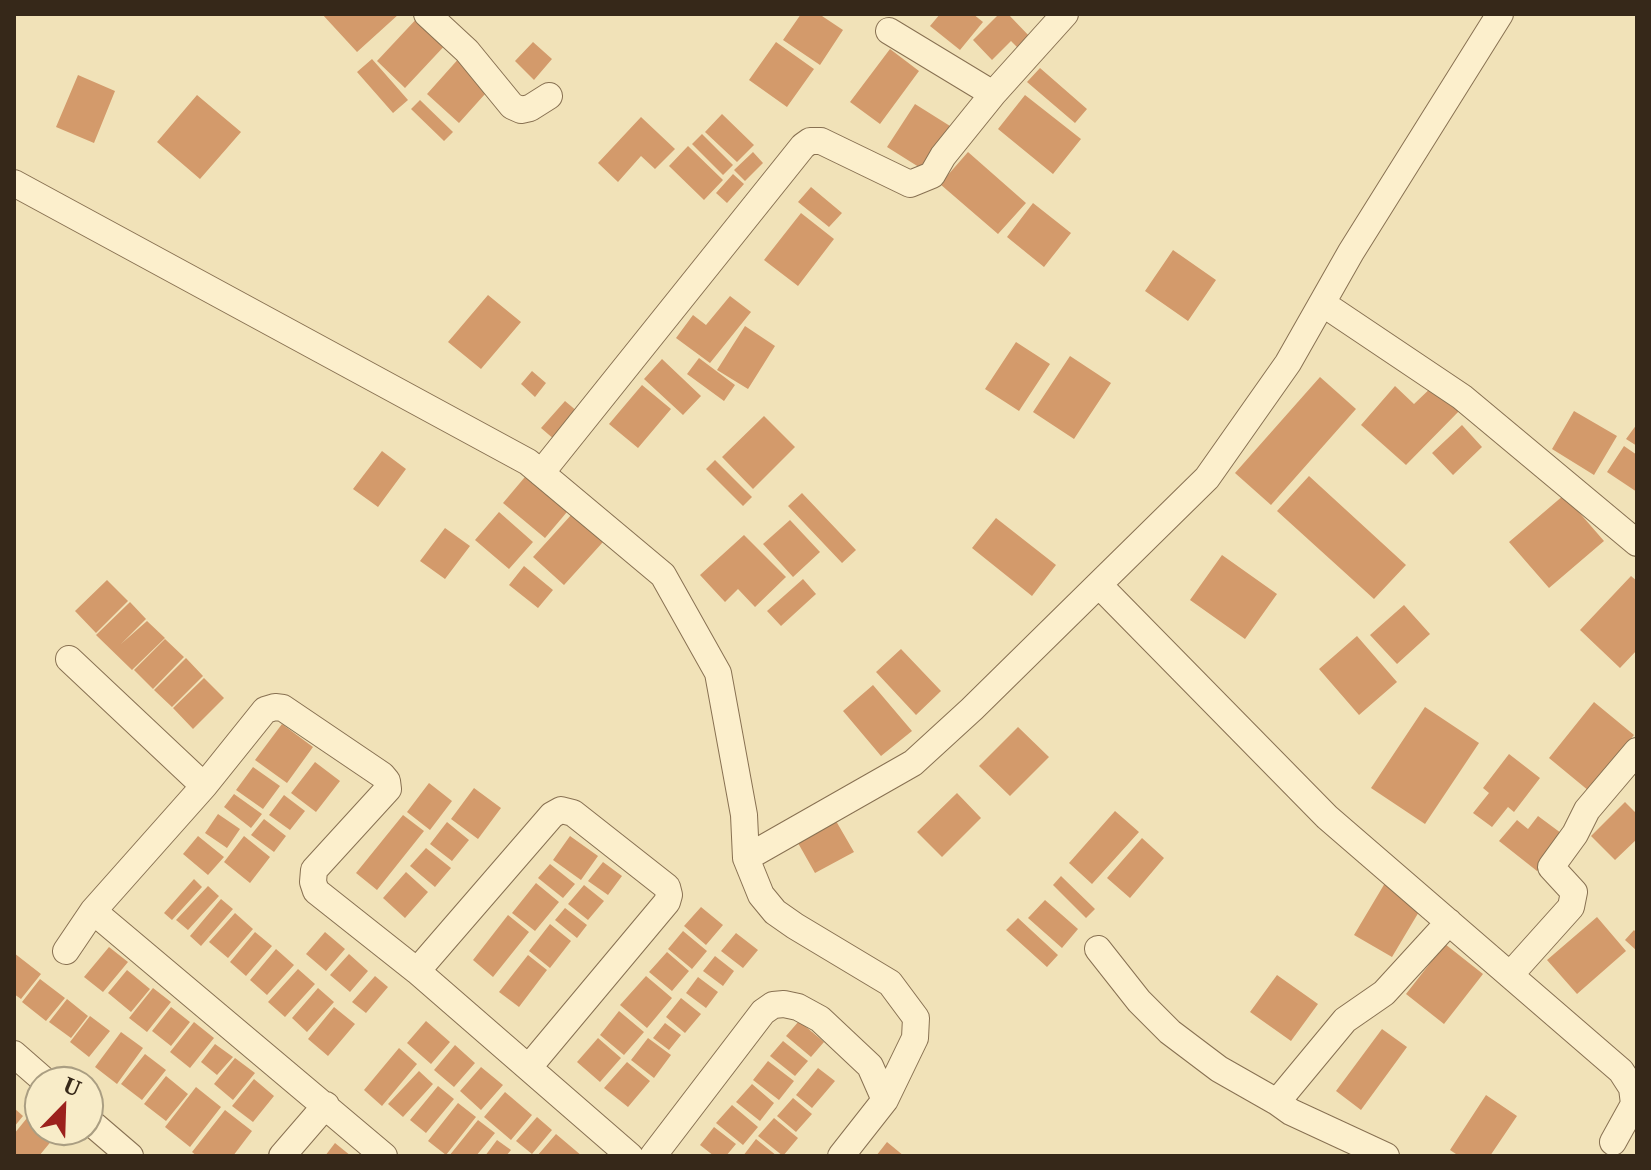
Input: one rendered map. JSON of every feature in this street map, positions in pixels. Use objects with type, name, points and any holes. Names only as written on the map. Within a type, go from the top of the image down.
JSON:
[{"type":"street","points":[[427,14],[467,51],[512,106],[521,110],[530,108],[549,96]]},
{"type":"street","points":[[541,473],[803,146],[810,141],[821,141],[910,184],[932,175],[943,156],[993,94],[1065,14]]},
{"type":"street","points":[[746,858],[913,763],[1207,478],[1288,363],[1351,252],[1500,14]]},
{"type":"street","points":[[889,31],[993,94]]},
{"type":"street","points":[[14,183],[528,462],[663,575],[718,673],[744,815],[746,858],[761,895],[775,912],[890,983],[916,1018],[915,1038],[885,1100],[841,1156]]},
{"type":"street","points":[[1322,303],[1462,397],[1637,543]]},
{"type":"street","points":[[1099,585],[1327,817],[1621,1071],[1632,1088],[1634,1104],[1613,1142]]},
{"type":"street","points":[[69,659],[204,786]]},
{"type":"street","points":[[66,951],[93,911],[204,786],[265,710],[283,708],[387,781],[388,789],[314,870],[316,891],[417,971],[630,1156]]},
{"type":"street","points":[[1510,975],[1571,907],[1574,892],[1551,867],[1595,799],[1637,751]]},
{"type":"street","points":[[417,971],[552,815],[561,810],[573,813],[667,887],[667,902],[529,1067]]},
{"type":"street","points":[[93,911],[384,1156]]},
{"type":"street","points":[[1277,1102],[1345,1020],[1384,993],[1449,922]]},
{"type":"street","points":[[1098,949],[1139,1001],[1170,1032],[1219,1069],[1291,1112],[1386,1156]]},
{"type":"street","points":[[653,1156],[763,1012],[773,1005],[798,1007],[820,1019],[870,1066],[885,1100]]},
{"type":"street","points":[[282,1156],[326,1105]]},
{"type":"street","points":[[102,1147],[130,1156]]},
{"type":"building","points":[[322,14],[399,14],[357,52]]},
{"type":"building","points":[[421,14],[449,41],[405,88],[377,61]]},
{"type":"building","points":[[801,14],[819,14],[843,30],[820,65],[783,40]]},
{"type":"building","points":[[940,14],[973,14],[983,22],[960,50],[930,26]]},
{"type":"building","points":[[999,14],[1008,14],[1032,39],[1020,50],[1011,41],[992,60],[973,40]]},
{"type":"building","points":[[533,42],[552,59],[534,80],[515,61]]},
{"type":"building","points":[[776,42],[814,69],[787,107],[749,80]]},
{"type":"building","points":[[890,49],[919,71],[880,124],[850,102]]},
{"type":"building","points":[[461,56],[494,84],[459,123],[427,94]]},
{"type":"building","points":[[372,59],[408,100],[393,113],[357,72]]},
{"type":"building","points":[[1040,68],[1087,109],[1075,123],[1027,82]]},
{"type":"building","points":[[78,75],[115,91],[94,143],[56,127]]},
{"type":"building","points":[[197,95],[241,132],[200,179],[157,142]]},
{"type":"building","points":[[1025,95],[1081,139],[1053,174],[998,129]]},
{"type":"building","points":[[420,100],[453,132],[444,141],[411,109]]},
{"type":"building","points":[[915,104],[950,126],[922,169],[887,147]]},
{"type":"building","points":[[722,114],[754,145],[737,162],[705,132]]},
{"type":"building","points":[[641,117],[675,149],[655,169],[641,156],[618,182],[598,163]]},
{"type":"building","points":[[702,134],[733,165],[723,175],[692,144]]},
{"type":"building","points":[[688,146],[723,180],[704,200],[669,166]]},
{"type":"building","points":[[753,152],[763,163],[745,181],[734,170]]},
{"type":"building","points":[[968,152],[1026,203],[998,234],[940,184]]},
{"type":"building","points":[[733,174],[744,184],[727,203],[716,193]]},
{"type":"building","points":[[811,187],[842,213],[829,227],[798,202]]},
{"type":"building","points":[[1033,203],[1071,233],[1044,267],[1007,237]]},
{"type":"building","points":[[801,213],[834,239],[798,286],[764,260]]},
{"type":"building","points":[[1173,250],[1216,280],[1188,321],[1145,291]]},
{"type":"building","points":[[488,295],[521,322],[481,369],[448,342]]},
{"type":"building","points":[[730,296],[751,312],[710,363],[676,338],[693,315],[706,325]]},
{"type":"building","points":[[745,326],[775,346],[748,389],[717,370]]},
{"type":"building","points":[[1016,342],[1050,364],[1019,411],[985,389]]},
{"type":"building","points":[[1070,356],[1111,383],[1074,439],[1033,412]]},
{"type":"building","points":[[699,358],[735,385],[724,401],[687,374]]},
{"type":"building","points":[[662,359],[701,396],[683,415],[644,379]]},
{"type":"building","points":[[532,371],[546,383],[535,397],[521,384]]},
{"type":"building","points":[[1320,377],[1356,409],[1271,505],[1235,473]]},
{"type":"building","points":[[1436,383],[1462,408],[1406,465],[1361,425],[1395,386],[1414,404]]},
{"type":"building","points":[[642,385],[671,409],[638,448],[609,424]]},
{"type":"building","points":[[565,401],[578,412],[555,440],[541,428]]},
{"type":"building","points":[[1574,411],[1617,436],[1594,475],[1552,449]]},
{"type":"building","points":[[764,416],[795,447],[753,489],[722,457]]},
{"type":"building","points":[[1637,424],[1637,446],[1626,439]]},
{"type":"building","points":[[1462,425],[1482,447],[1453,475],[1432,453]]},
{"type":"building","points":[[1624,446],[1637,455],[1637,492],[1607,472]]},
{"type":"building","points":[[382,451],[406,469],[378,507],[353,489]]},
{"type":"building","points":[[715,460],[752,497],[743,506],[706,469]]},
{"type":"building","points":[[530,471],[572,506],[545,538],[503,503]]},
{"type":"building","points":[[1309,476],[1406,565],[1374,599],[1277,511]]},
{"type":"building","points":[[802,493],[856,550],[842,563],[788,506]]},
{"type":"building","points":[[1564,495],[1604,541],[1549,588],[1509,542]]},
{"type":"building","points":[[499,512],[533,542],[509,569],[475,540]]},
{"type":"building","points":[[572,514],[603,542],[564,585],[533,557]]},
{"type":"building","points":[[996,518],[1056,565],[1032,596],[972,548]]},
{"type":"building","points":[[790,520],[820,552],[793,577],[763,544]]},
{"type":"building","points":[[445,528],[470,546],[445,579],[420,561]]},
{"type":"building","points":[[744,535],[786,577],[755,607],[738,589],[725,602],[700,575]]},
{"type":"building","points":[[1222,555],[1277,594],[1245,639],[1190,600]]},
{"type":"building","points":[[524,566],[553,590],[538,608],[509,585]]},
{"type":"building","points":[[1631,576],[1637,581],[1637,650],[1620,668],[1580,630]]},
{"type":"building","points":[[803,579],[816,594],[781,626],[767,611]]},
{"type":"building","points":[[107,580],[128,601],[96,633],[75,611]]},
{"type":"building","points":[[130,602],[146,619],[121,644],[147,621],[165,638],[132,670],[96,635]]},
{"type":"building","points":[[1404,605],[1430,634],[1397,664],[1370,635]]},
{"type":"building","points":[[1357,636],[1397,682],[1359,715],[1319,669]]},
{"type":"building","points":[[165,639],[184,657],[153,689],[134,670]]},
{"type":"building","points":[[901,649],[941,691],[916,715],[876,672]]},
{"type":"building","points":[[186,658],[203,676],[172,707],[154,690]]},
{"type":"building","points":[[204,678],[224,698],[193,729],[173,708]]},
{"type":"building","points":[[873,685],[912,731],[881,756],[843,711]]},
{"type":"building","points":[[1594,702],[1634,735],[1589,791],[1549,758]]},
{"type":"building","points":[[1425,707],[1479,743],[1425,824],[1371,788]]},
{"type":"building","points":[[282,724],[313,747],[287,783],[255,760]]},
{"type":"building","points":[[1018,727],[1049,757],[1010,796],[979,766]]},
{"type":"building","points":[[1509,754],[1540,778],[1514,812],[1508,807],[1492,827],[1473,813],[1489,793],[1483,788]]},
{"type":"building","points":[[315,762],[340,781],[316,812],[291,793]]},
{"type":"building","points":[[253,767],[280,786],[263,809],[236,790]]},
{"type":"building","points":[[429,783],[452,801],[430,830],[407,812]]},
{"type":"building","points":[[474,788],[501,808],[478,839],[451,819]]},
{"type":"building","points":[[957,793],[981,818],[942,857],[917,832]]},
{"type":"building","points":[[234,794],[262,814],[251,828],[224,807]]},
{"type":"building","points":[[284,795],[305,811],[290,830],[269,815]]},
{"type":"building","points":[[1625,802],[1637,814],[1637,839],[1615,860],[1591,836]]},
{"type":"building","points":[[1115,811],[1139,832],[1092,884],[1069,863]]},
{"type":"building","points":[[218,814],[240,829],[227,848],[205,833]]},
{"type":"building","points":[[403,815],[424,831],[377,890],[356,873]]},
{"type":"building","points":[[1538,816],[1565,836],[1537,871],[1499,841],[1517,820],[1528,829]]},
{"type":"building","points":[[264,819],[286,836],[274,852],[251,835]]},
{"type":"building","points":[[836,821],[854,852],[815,873],[798,843]]},
{"type":"building","points":[[447,822],[469,840],[452,861],[430,844]]},
{"type":"building","points":[[198,836],[224,857],[208,875],[183,854]]},
{"type":"building","points":[[244,836],[270,857],[250,883],[224,862]]},
{"type":"building","points":[[570,836],[598,856],[581,880],[553,860]]},
{"type":"building","points":[[1142,838],[1164,858],[1130,898],[1107,878]]},
{"type":"building","points":[[426,848],[451,868],[435,887],[410,866]]},
{"type":"building","points":[[603,862],[622,876],[608,895],[588,881]]},
{"type":"building","points":[[550,864],[575,884],[563,898],[538,878]]},
{"type":"building","points":[[406,872],[428,892],[405,918],[383,898]]},
{"type":"building","points":[[1061,876],[1095,909],[1086,918],[1053,885]]},
{"type":"building","points":[[194,879],[202,887],[172,920],[164,913]]},
{"type":"building","points":[[536,883],[559,902],[535,931],[512,913]]},
{"type":"building","points":[[1385,883],[1423,905],[1392,957],[1354,935]]},
{"type":"building","points":[[584,885],[604,901],[588,920],[568,904]]},
{"type":"building","points":[[208,886],[219,896],[188,930],[176,920]]},
{"type":"building","points":[[221,899],[233,909],[201,946],[190,936]]},
{"type":"building","points":[[1045,900],[1078,929],[1062,948],[1028,918]]},
{"type":"building","points":[[701,907],[723,925],[706,945],[684,926]]},
{"type":"building","points":[[565,908],[587,925],[577,938],[555,920]]},
{"type":"building","points":[[235,913],[253,929],[228,958],[209,942]]},
{"type":"building","points":[[508,915],[529,932],[493,977],[473,960]]},
{"type":"building","points":[[1597,917],[1626,951],[1577,994],[1547,960]]},
{"type":"building","points":[[1018,918],[1058,955],[1047,967],[1006,930]]},
{"type":"building","points":[[550,924],[571,941],[550,968],[529,951]]},
{"type":"building","points":[[1634,930],[1637,933],[1637,951],[1625,940]]},
{"type":"building","points":[[683,931],[707,951],[692,969],[668,949]]},
{"type":"building","points":[[255,932],[272,946],[246,976],[230,962]]},
{"type":"building","points":[[325,932],[345,949],[326,971],[306,954]]},
{"type":"building","points":[[736,933],[758,950],[743,968],[721,951]]},
{"type":"building","points":[[1445,944],[1483,974],[1444,1024],[1406,994]]},
{"type":"building","points":[[109,947],[128,962],[103,992],[84,977]]},
{"type":"building","points":[[276,949],[294,965],[267,995],[250,980]]},
{"type":"building","points":[[667,952],[689,971],[672,991],[649,972]]},
{"type":"building","points":[[14,953],[41,974],[21,999],[14,994]]},
{"type":"building","points":[[349,954],[368,971],[350,992],[330,975]]},
{"type":"building","points":[[528,955],[547,970],[519,1007],[499,992]]},
{"type":"building","points":[[715,956],[734,971],[723,986],[703,971]]},
{"type":"building","points":[[298,969],[315,984],[285,1017],[268,1002]]},
{"type":"building","points":[[127,970],[150,989],[131,1012],[108,993]]},
{"type":"building","points":[[1277,975],[1318,1004],[1291,1041],[1250,1012]]},
{"type":"building","points":[[375,976],[388,987],[366,1013],[352,1002]]},
{"type":"building","points":[[646,976],[672,998],[647,1028],[620,1005]]},
{"type":"building","points":[[698,977],[718,992],[706,1008],[686,993]]},
{"type":"building","points":[[40,979],[65,998],[46,1021],[22,1002]]},
{"type":"building","points":[[153,988],[171,1002],[147,1032],[129,1018]]},
{"type":"building","points":[[318,988],[334,1002],[307,1032],[292,1018]]},
{"type":"building","points":[[681,998],[701,1014],[685,1033],[666,1017]]},
{"type":"building","points":[[67,999],[88,1016],[71,1038],[49,1022]]},
{"type":"building","points":[[171,1007],[190,1022],[171,1046],[152,1031]]},
{"type":"building","points":[[334,1007],[355,1024],[328,1056],[308,1039]]},
{"type":"building","points":[[619,1011],[644,1032],[624,1055],[600,1035]]},
{"type":"building","points":[[90,1016],[110,1031],[89,1057],[70,1042]]},
{"type":"building","points":[[426,1021],[450,1042],[431,1064],[407,1043]]},
{"type":"building","points":[[799,1021],[824,1042],[811,1057],[786,1036]]},
{"type":"building","points":[[194,1022],[214,1038],[190,1068],[170,1052]]},
{"type":"building","points":[[665,1023],[681,1035],[669,1050],[653,1038]]},
{"type":"building","points":[[1382,1029],[1407,1047],[1361,1110],[1336,1091]]},
{"type":"building","points":[[121,1032],[143,1048],[117,1084],[104,1074],[104,1066],[96,1066]]},
{"type":"building","points":[[598,1038],[621,1058],[600,1082],[577,1062]]},
{"type":"building","points":[[648,1038],[671,1055],[654,1078],[631,1060]]},
{"type":"building","points":[[783,1041],[808,1061],[795,1076],[770,1056]]},
{"type":"building","points":[[215,1044],[233,1057],[217,1075],[201,1062]]},
{"type":"building","points":[[455,1045],[475,1063],[454,1087],[434,1070]]},
{"type":"building","points":[[399,1048],[417,1064],[382,1106],[364,1090]]},
{"type":"building","points":[[145,1054],[166,1070],[142,1100],[121,1084]]},
{"type":"building","points":[[235,1058],[255,1073],[233,1100],[214,1084]]},
{"type":"building","points":[[768,1061],[794,1081],[779,1100],[753,1080]]},
{"type":"building","points":[[627,1062],[650,1081],[628,1107],[604,1088]]},
{"type":"building","points":[[481,1067],[503,1085],[481,1110],[460,1091]]},
{"type":"building","points":[[818,1068],[835,1081],[812,1108],[796,1095]]},
{"type":"building","points":[[419,1071],[433,1084],[403,1117],[388,1104]]},
{"type":"building","points":[[166,1076],[188,1094],[166,1121],[144,1104]]},
{"type":"building","points":[[254,1079],[274,1096],[253,1122],[232,1106]]},
{"type":"building","points":[[752,1084],[774,1103],[760,1121],[736,1102]]},
{"type":"building","points":[[438,1086],[454,1099],[426,1133],[410,1120]]},
{"type":"building","points":[[196,1087],[221,1107],[190,1147],[165,1127]]},
{"type":"building","points":[[505,1092],[532,1115],[511,1140],[484,1117]]},
{"type":"building","points":[[1486,1095],[1517,1116],[1490,1156],[1459,1156],[1450,1150]]},
{"type":"building","points":[[793,1098],[812,1114],[796,1132],[777,1116]]},
{"type":"building","points":[[458,1103],[476,1117],[446,1155],[428,1141]]},
{"type":"building","points":[[732,1105],[758,1127],[743,1145],[716,1123]]},
{"type":"building","points":[[14,1108],[23,1116],[14,1127]]},
{"type":"building","points":[[225,1110],[252,1131],[233,1156],[197,1156],[192,1152]]},
{"type":"building","points":[[537,1117],[552,1130],[532,1154],[516,1141]]},
{"type":"building","points":[[774,1118],[798,1138],[783,1156],[758,1136]]},
{"type":"building","points":[[478,1120],[495,1133],[476,1156],[449,1156]]},
{"type":"building","points":[[24,1122],[24,1146],[47,1146],[39,1156],[18,1156],[14,1153],[14,1134]]},
{"type":"building","points":[[714,1127],[736,1144],[726,1156],[714,1156],[700,1145]]},
{"type":"building","points":[[556,1134],[582,1156],[537,1156]]},
{"type":"building","points":[[756,1139],[777,1156],[743,1156]]},
{"type":"building","points":[[497,1140],[511,1150],[506,1156],[485,1156]]},
{"type":"building","points":[[887,1142],[904,1156],[876,1156]]},
{"type":"building","points":[[335,1143],[351,1156],[325,1156]]}]
